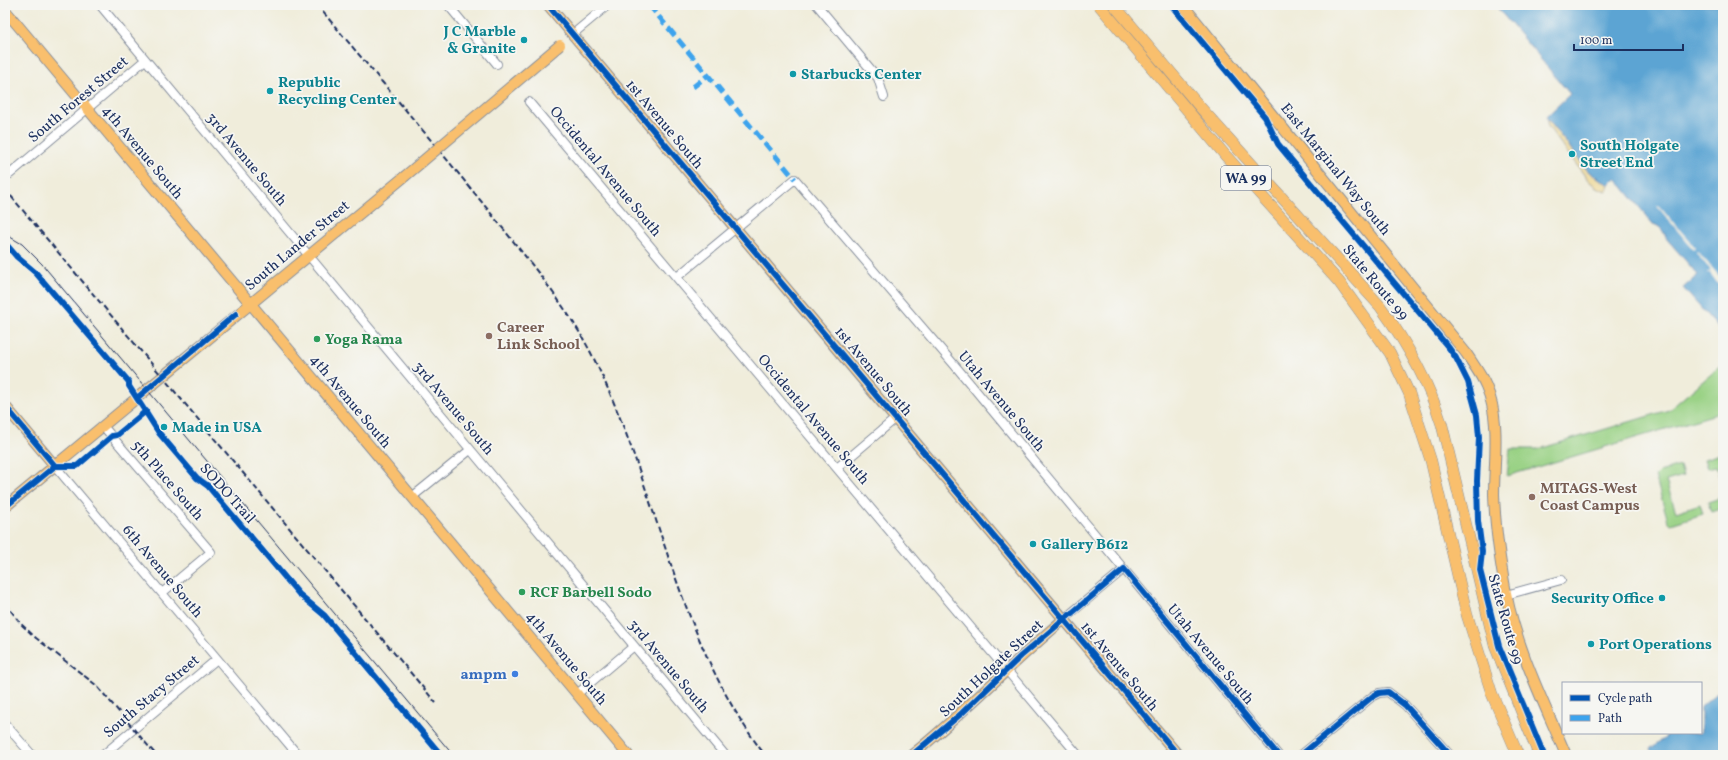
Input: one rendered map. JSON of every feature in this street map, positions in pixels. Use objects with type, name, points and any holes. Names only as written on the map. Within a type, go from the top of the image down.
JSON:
[{"type":"highway","name":"State Route 99","points":[[1099,5],[1225,155],[1339,282],[1390,353],[1408,393],[1432,460],[1467,615],[1492,694],[1518,755]]},
{"type":"highway","name":"State Route 99","points":[[1114,5],[1200,106],[1380,306],[1398,331],[1414,358],[1435,404],[1451,460],[1459,501],[1495,646],[1539,755]]},
{"type":"main road","name":"1st Avenue South","points":[[548,5],[1178,755]]},
{"type":"main road","name":"East Marginal Way South","points":[[1183,5],[1480,372],[1487,387],[1495,419],[1494,493],[1497,536],[1506,595],[1525,655],[1566,755]]},
{"type":"main road","name":"4th Avenue South","points":[[5,10],[628,755]]},
{"type":"main road","name":"South Lander Street","points":[[5,507],[573,34]]},
{"type":"main road","name":"6th Avenue South","points":[[5,406],[54,466]]},
{"type":"main road","name":"South Holgate Street","points":[[912,755],[962,713],[1006,669],[1064,619]]},
{"type":"street","name":"3rd Avenue South","points":[[100,5],[725,755]]},
{"type":"street","points":[[448,5],[497,64]]},
{"type":"street","name":"South Lander Street","points":[[573,34],[608,5]]},
{"type":"street","points":[[817,5],[878,78],[884,97]]},
{"type":"street","name":"South Forest Street","points":[[10,174],[145,60]]},
{"type":"street","name":"Occidental Avenue South","points":[[529,102],[1078,755]]},
{"type":"street","name":"Utah Avenue South","points":[[736,228],[795,179],[952,362],[1278,755]]},
{"type":"street","points":[[677,277],[736,228]]},
{"type":"street","points":[[837,468],[896,418]]},
{"type":"street","name":"5th Place South","points":[[103,426],[211,552],[162,593]]},
{"type":"street","points":[[412,497],[470,450]]},
{"type":"street","name":"6th Avenue South","points":[[54,466],[298,755]]},
{"type":"street","name":"South Holgate Street","points":[[1064,619],[1124,569]]},
{"type":"street","points":[[1506,595],[1561,580]]},
{"type":"street","points":[[577,694],[634,646]]},
{"type":"street","name":"South Stacy Street","points":[[103,755],[218,659]]},
{"type":"street","points":[[1301,755],[1373,696],[1385,692],[1390,692],[1401,701],[1450,755]]},
{"type":"street","points":[[5,724],[32,755]]},
{"type":"green space","points":[[1723,364],[1723,412],[1507,476],[1510,449],[1539,449],[1669,410]]},
{"type":"green space","points":[[1723,454],[1723,489],[1718,473],[1722,472],[1720,468],[1717,469],[1716,466],[1707,468],[1704,459]]},
{"type":"green space","points":[[1680,466],[1683,476],[1666,481],[1676,512],[1700,504],[1703,514],[1671,524],[1668,521],[1655,476],[1659,472]]},
{"type":"green space","points":[[1723,497],[1723,508],[1711,512],[1708,502]]},
{"type":"sand","name":"South Holgate Street End","points":[[1548,119],[1588,171],[1609,185],[1606,191],[1596,187],[1588,180],[1547,125]]},
{"type":"water","points":[[1495,5],[1723,5],[1723,333],[1683,288],[1698,275],[1666,238],[1661,229],[1653,224],[1616,178],[1609,185],[1588,171],[1546,117],[1570,94]]},
{"type":"water","points":[[1723,688],[1723,755],[1654,755],[1650,749],[1669,734],[1702,734],[1702,706]]},
{"type":"pier","points":[[1658,205],[1695,247],[1693,249],[1657,206]]},
{"type":"pier","points":[[1697,251],[1723,280],[1723,291],[1710,273],[1706,273],[1711,271],[1696,252]]},
{"type":"tram line","points":[[5,234],[22,244],[42,264],[453,755]]},
{"type":"railway","points":[[317,5],[471,189],[558,299],[581,335],[614,403],[634,454],[669,559],[709,661],[734,709],[765,755]]},
{"type":"railway","points":[[5,189],[436,703]]},
{"type":"railway","points":[[5,603],[22,625],[36,638],[96,685],[156,755]]},
{"type":"marked path","points":[[649,5],[795,179]]},
{"type":"marked path","points":[[693,87],[708,75]]},
{"type":"cycle path","points":[[548,5],[1178,755]]},
{"type":"cycle path","points":[[1171,5],[1265,117],[1278,144],[1449,348],[1456,358],[1468,382],[1477,415],[1479,437],[1477,481],[1478,521],[1482,552],[1480,570],[1499,646],[1544,755]]},
{"type":"cycle path","name":"SODO Trail","points":[[5,243],[17,257],[36,273],[129,382],[129,386],[159,433],[197,478],[208,486],[299,594],[324,615],[441,755]]},
{"type":"cycle path","points":[[137,398],[236,314]]},
{"type":"cycle path","points":[[5,406],[55,466]]},
{"type":"cycle path","points":[[55,466],[77,466],[112,436],[117,435],[146,411]]},
{"type":"cycle path","points":[[5,507],[55,466]]},
{"type":"cycle path","points":[[912,755],[962,713],[1021,656],[1124,569],[1278,755]]},
{"type":"cycle path","points":[[1301,755],[1373,696],[1379,693],[1388,692],[1405,705],[1450,755]]},
{"type":"place","name":"J C Marble & Granite","points":[[524,40]]},
{"type":"place","name":"Starbucks Center","points":[[793,74]]},
{"type":"place","name":"Republic Recycling Center","points":[[270,91]]},
{"type":"place","name":"South Holgate Street End","points":[[1572,154]]},
{"type":"place","name":"Career Link School","points":[[489,336]]},
{"type":"place","name":"Yoga Rama","points":[[317,339]]},
{"type":"place","name":"Made in USA","points":[[164,427]]},
{"type":"place","name":"MITAGS-West Coast Campus","points":[[1532,497]]},
{"type":"place","name":"Gallery B612","points":[[1033,544]]},
{"type":"place","name":"RCF Barbell Sodo","points":[[522,592]]},
{"type":"place","name":"Security Office","points":[[1662,598]]},
{"type":"place","name":"Port Operations","points":[[1591,644]]},
{"type":"place","name":"ampm","points":[[515,674]]}]
